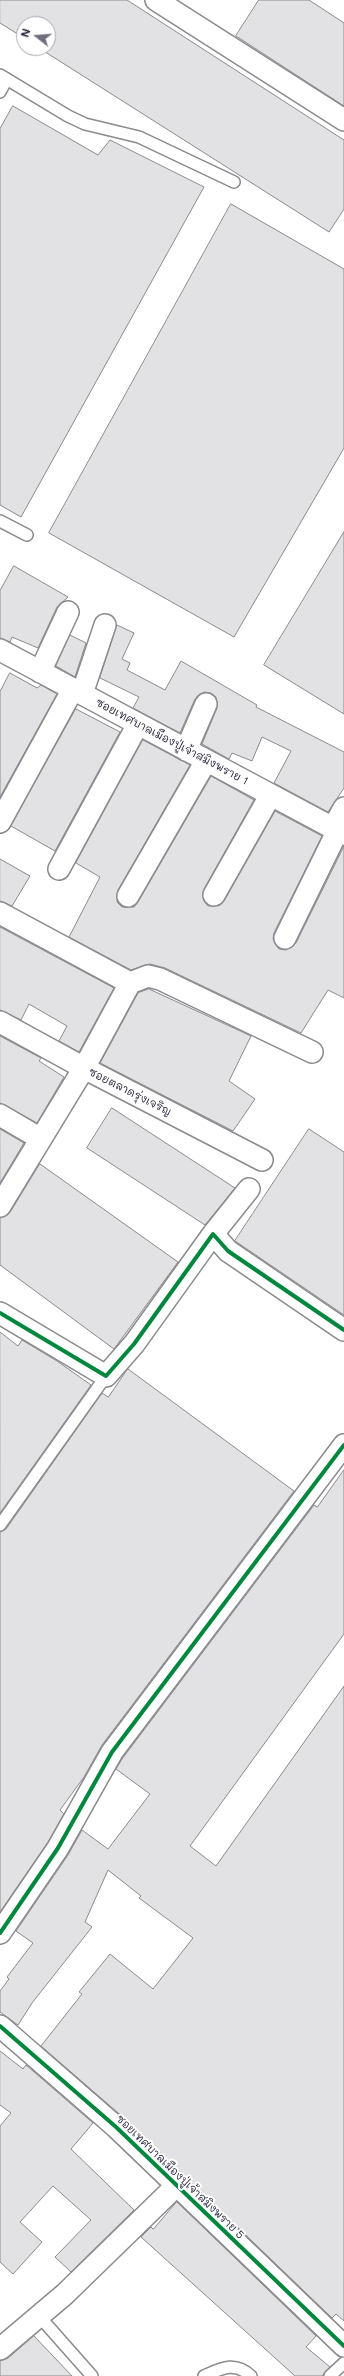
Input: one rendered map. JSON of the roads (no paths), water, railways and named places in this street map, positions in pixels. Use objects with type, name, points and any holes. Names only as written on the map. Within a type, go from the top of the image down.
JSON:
[{"type":"street","points":[[156,0],[344,120]]},
{"type":"street","points":[[40,672],[68,612]]},
{"type":"street","points":[[0,822],[77,691],[105,625]]},
{"type":"street","name":"ซอยเทศบาลเมืองปู่เจ้าสมิงพราย 1","points":[[3,658],[40,672],[77,691],[270,796],[338,831]]},
{"type":"street","points":[[186,750],[206,704]]},
{"type":"street","points":[[58,869],[138,724]]},
{"type":"street","points":[[128,896],[206,761]]},
{"type":"street","points":[[214,895],[270,796]]},
{"type":"street","points":[[285,938],[338,831],[344,808]]},
{"type":"street","points":[[0,914],[130,983]]},
{"type":"street","points":[[0,1206],[84,1068],[130,983],[148,976],[160,979],[312,1052]]},
{"type":"street","name":"ซอยตลาดรุ่งเจริญ","points":[[0,1022],[84,1068],[262,1160]]},
{"type":"street","points":[[0,1115],[41,1139]]},
{"type":"street","points":[[0,1313],[106,1376],[134,1344],[213,1234],[249,1189]]},
{"type":"street","points":[[213,1234],[228,1251],[344,1330]]},
{"type":"street","points":[[0,1933],[58,1848],[112,1752],[344,1445]]},
{"type":"street","name":"ซอยเทศบาลเมืองปู่เจ้าสมิงพราย 5","points":[[0,2026],[116,2127],[344,2346]]},
{"type":"street","points":[[0,2349],[65,2294],[176,2186]]},
{"type":"lane","points":[[0,92],[4,77],[68,116],[85,124],[139,137],[234,182]]},
{"type":"lane","points":[[0,521],[27,535]]},
{"type":"lane","points":[[0,1525],[106,1376]]},
{"type":"lane","points":[[39,2316],[92,2376]]},
{"type":"lane","points":[[330,2376],[344,2363]]},
{"type":"lane","points":[[204,2376],[231,2366],[244,2370],[251,2376]]}]
